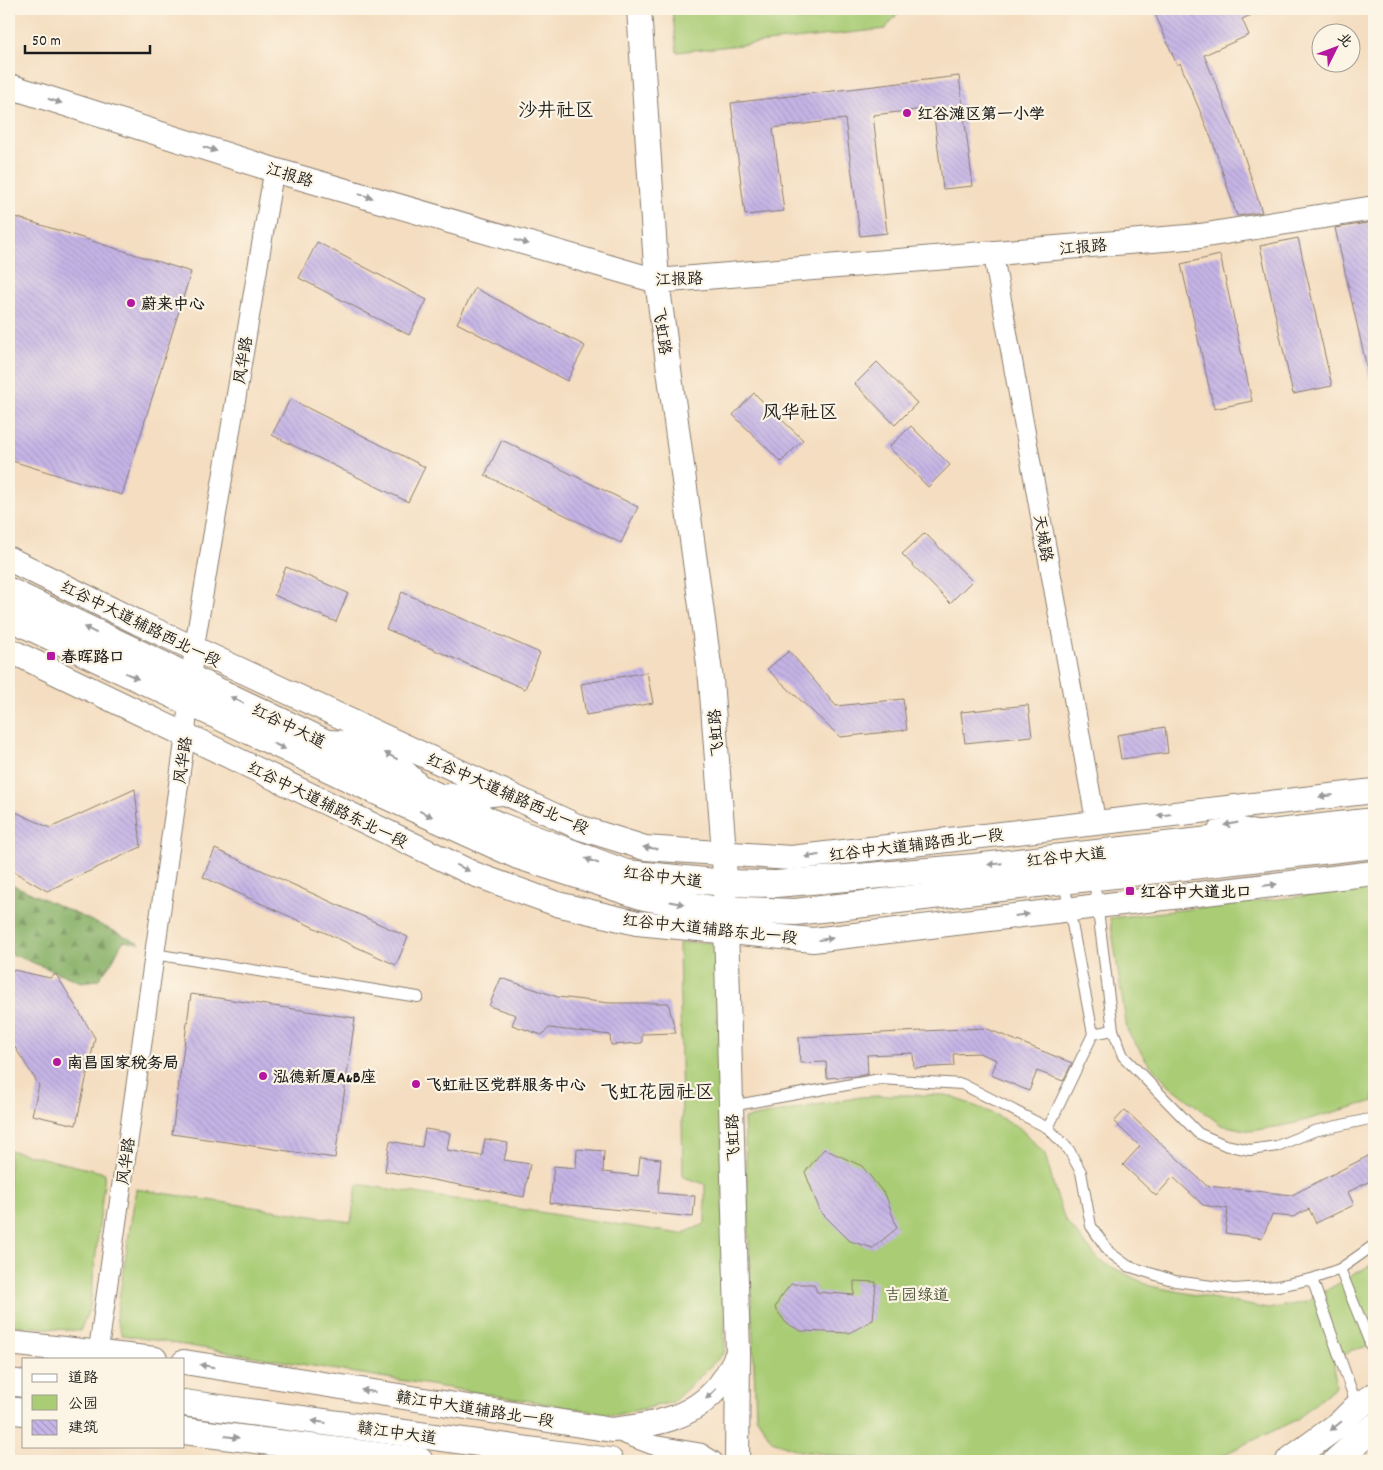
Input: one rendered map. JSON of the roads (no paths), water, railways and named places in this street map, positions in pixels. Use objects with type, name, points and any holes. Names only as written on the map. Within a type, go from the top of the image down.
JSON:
[{"type":"main road","name":"红谷中大道","points":[[9,592],[373,790],[518,856],[644,897],[712,909],[726,921],[1374,845]]},
{"type":"main road","name":"红谷中大道","points":[[9,617],[190,691],[306,734],[498,825],[626,874],[726,883],[776,884],[974,867],[1374,821]]},
{"type":"main road","points":[[441,798],[502,792]]},
{"type":"main road","points":[[9,1382],[22,1384]]},
{"type":"main road","points":[[1289,1461],[1366,1402]]},
{"type":"main road","name":"赣江中大道","points":[[185,1403],[610,1461]]},
{"type":"main road","points":[[9,1410],[22,1412]]},
{"type":"main road","points":[[1336,1461],[1374,1427]]},
{"type":"main road","name":"赣江中大道","points":[[185,1431],[420,1461]]},
{"type":"street","name":"飞虹路","points":[[638,9],[657,281],[710,680],[724,853],[738,1354],[737,1461]]},
{"type":"street","name":"江报路","points":[[9,86],[274,170],[657,281],[1200,236],[1374,208]]},
{"type":"street","name":"风华路","points":[[98,1352],[186,735],[194,649],[274,170]]},
{"type":"street","name":"天城路","points":[[993,253],[1096,823]]},
{"type":"street","name":"红谷中大道辅路西北一段","points":[[9,559],[194,649],[581,828],[645,848],[790,858],[1374,791]]},
{"type":"street","name":"红谷中大道辅路东北一段","points":[[9,650],[474,874],[557,904],[637,923],[726,921],[814,940],[1374,873]]},
{"type":"street","points":[[9,1343],[147,1358]]},
{"type":"street","name":"赣江中大道辅路北一段","points":[[185,1362],[612,1430],[670,1420],[694,1408],[712,1394],[724,1380],[738,1354]]},
{"type":"street","points":[[612,1430],[653,1445],[700,1453],[713,1461]]},
{"type":"lane","points":[[1167,845],[1190,832],[1239,822],[1279,832]]},
{"type":"lane","points":[[1094,877],[1113,1030],[1123,1056],[1198,1133],[1225,1146],[1250,1150],[1277,1146],[1314,1131],[1374,1118]]},
{"type":"lane","points":[[1048,1128],[1093,1034],[1064,881]]},
{"type":"lane","points":[[154,954],[418,998]]},
{"type":"lane","points":[[1093,1034],[1113,1030]]},
{"type":"lane","points":[[731,1106],[880,1079],[962,1084],[1048,1128],[1068,1150],[1081,1172],[1092,1226],[1109,1252],[1128,1266],[1175,1281],[1234,1289],[1278,1286],[1312,1279],[1340,1269],[1374,1245]]},
{"type":"lane","points":[[1340,1269],[1374,1353]]},
{"type":"lane","points":[[1312,1279],[1366,1402]]},
{"type":"place","name":"红谷滩区第一小学","points":[[907,113]]},
{"type":"place","name":"蔚来中心","points":[[131,303]]},
{"type":"place","name":"春晖路口","points":[[51,656]]},
{"type":"place","name":"红谷中大道北口","points":[[1130,891]]},
{"type":"place","name":"南昌国家税务局","points":[[57,1062]]},
{"type":"place","name":"泓德新厦A&B座","points":[[263,1076]]},
{"type":"place","name":"飞虹社区党群服务中心","points":[[416,1084]]},
{"type":"district","name":"沙井社区","points":[[556,109]]},
{"type":"district","name":"风华社区","points":[[800,411]]},
{"type":"district","name":"飞虹花园社区","points":[[657,1091]]},
{"type":"park label","name":"吉园绿道","points":[[917,1294]]}]
